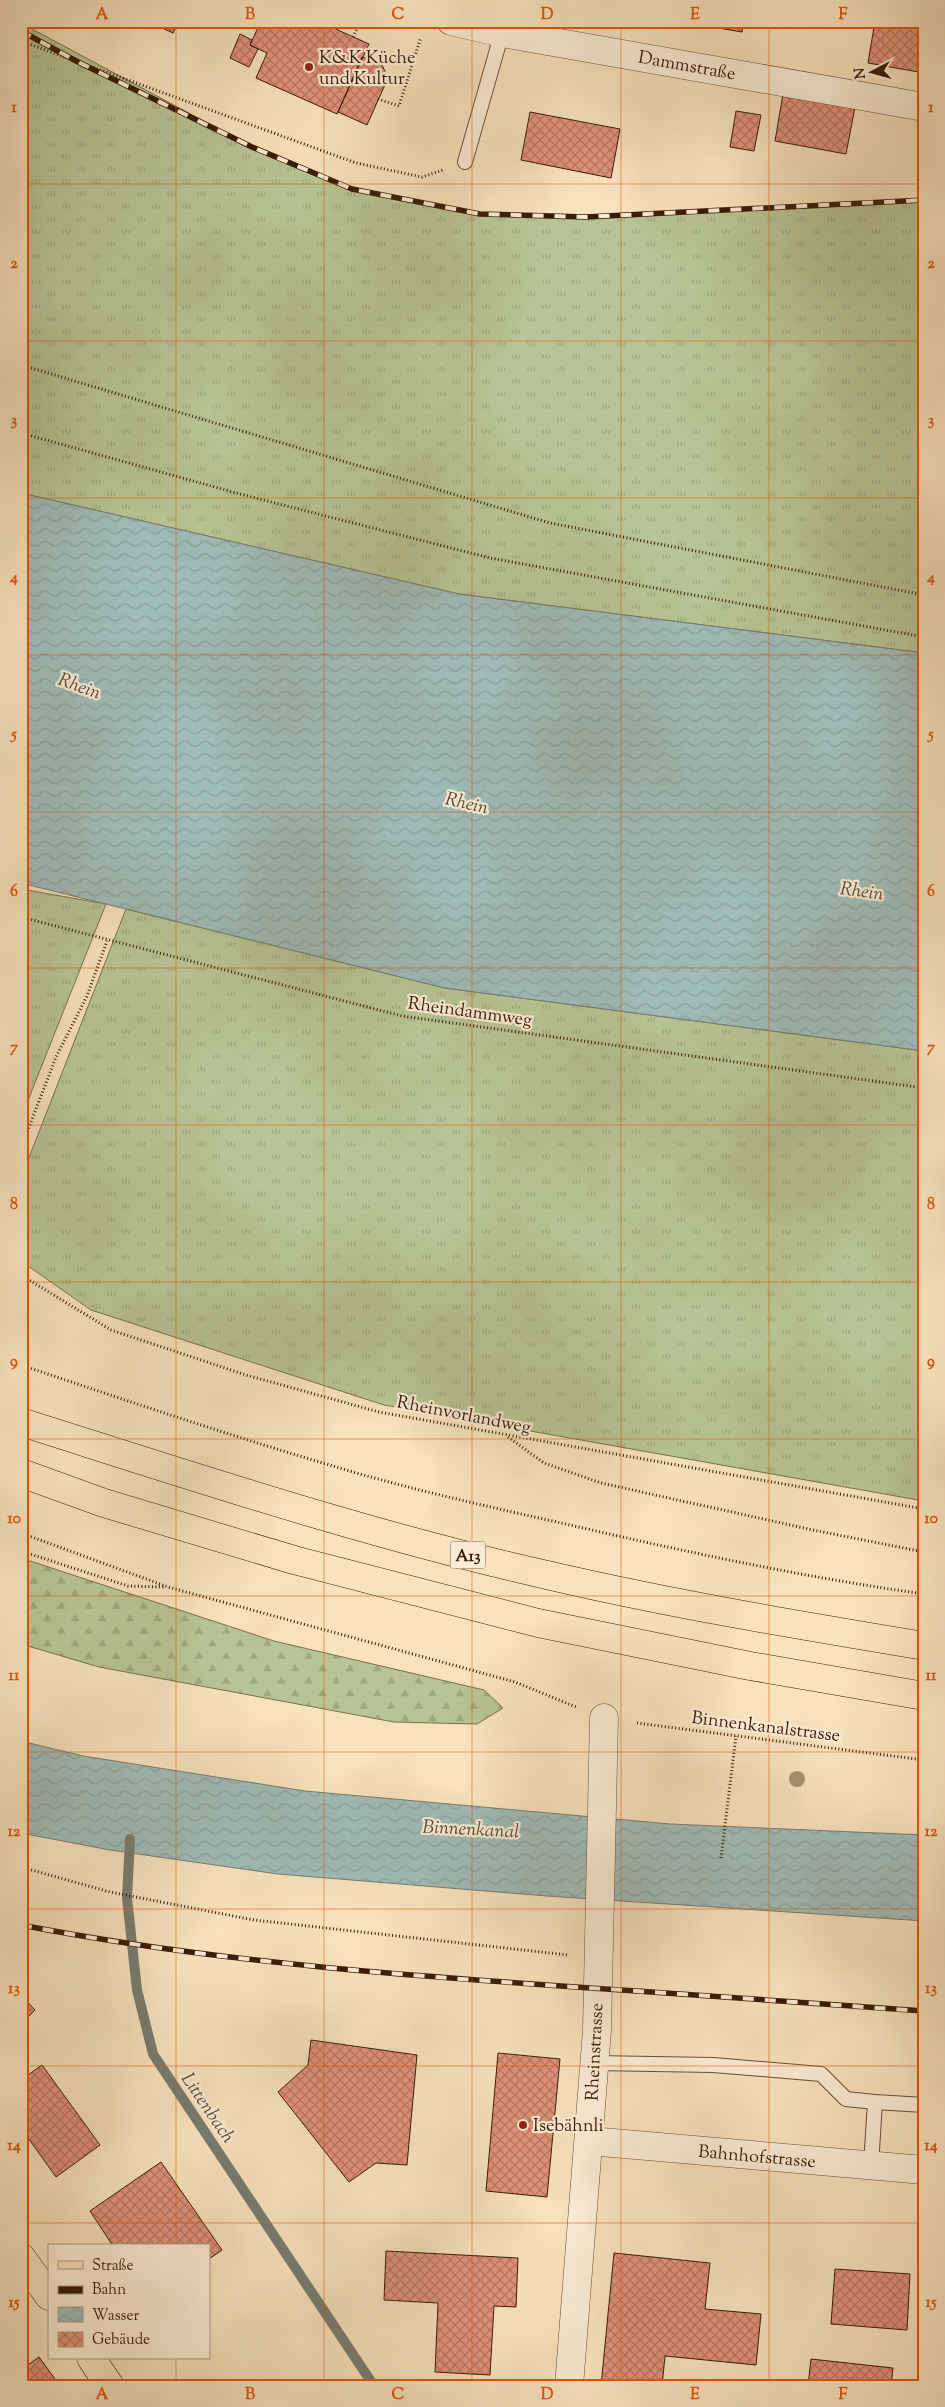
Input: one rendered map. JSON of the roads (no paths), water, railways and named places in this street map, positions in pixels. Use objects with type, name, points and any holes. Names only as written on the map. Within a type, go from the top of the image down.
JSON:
[{"type":"main road","name":"A13","points":[[21,1422],[306,1512],[546,1575],[771,1621],[924,1646]]},
{"type":"main road","points":[[21,1473],[104,1503],[294,1560],[538,1623],[750,1666],[924,1696]]},
{"type":"main road","points":[[21,2257],[48,2295]]},
{"type":"main road","points":[[92,2360],[110,2386]]},
{"type":"street","name":"Dammstraße","points":[[451,21],[503,27],[924,107]]},
{"type":"street","name":"Rheinstrasse","points":[[569,2386],[590,2141],[604,1718]]},
{"type":"street","name":"Bahnhofstrasse","points":[[590,2141],[924,2170]]},
{"type":"lane","points":[[465,162],[503,27]]},
{"type":"lane","points":[[594,2062],[712,2065],[821,2074],[846,2099],[924,2105]]},
{"type":"lane","points":[[871,2166],[874,2102]]},
{"type":"water","name":"Rhein","points":[[21,493],[459,594],[924,653],[924,1051],[445,988],[21,883]]},
{"type":"water","name":"Binnenkanal","points":[[21,1741],[83,1756],[305,1791],[670,1824],[924,1835],[924,1921],[547,1896],[278,1874],[110,1850],[21,1833]]},
{"type":"waterway","name":"Littenbach","points":[[130,1839],[127,1898],[137,1990],[153,2054],[374,2386]]},
{"type":"railway","points":[[21,31],[78,62],[252,147],[352,189],[480,214],[586,217],[924,200]]},
{"type":"railway","points":[[21,1925],[99,1939],[178,1950],[335,1968],[924,2011]]},
{"type":"place","name":"K&K Küche und Kultur","points":[[309,67]]},
{"type":"place","name":"Isebähnli","points":[[523,2125]]}]
